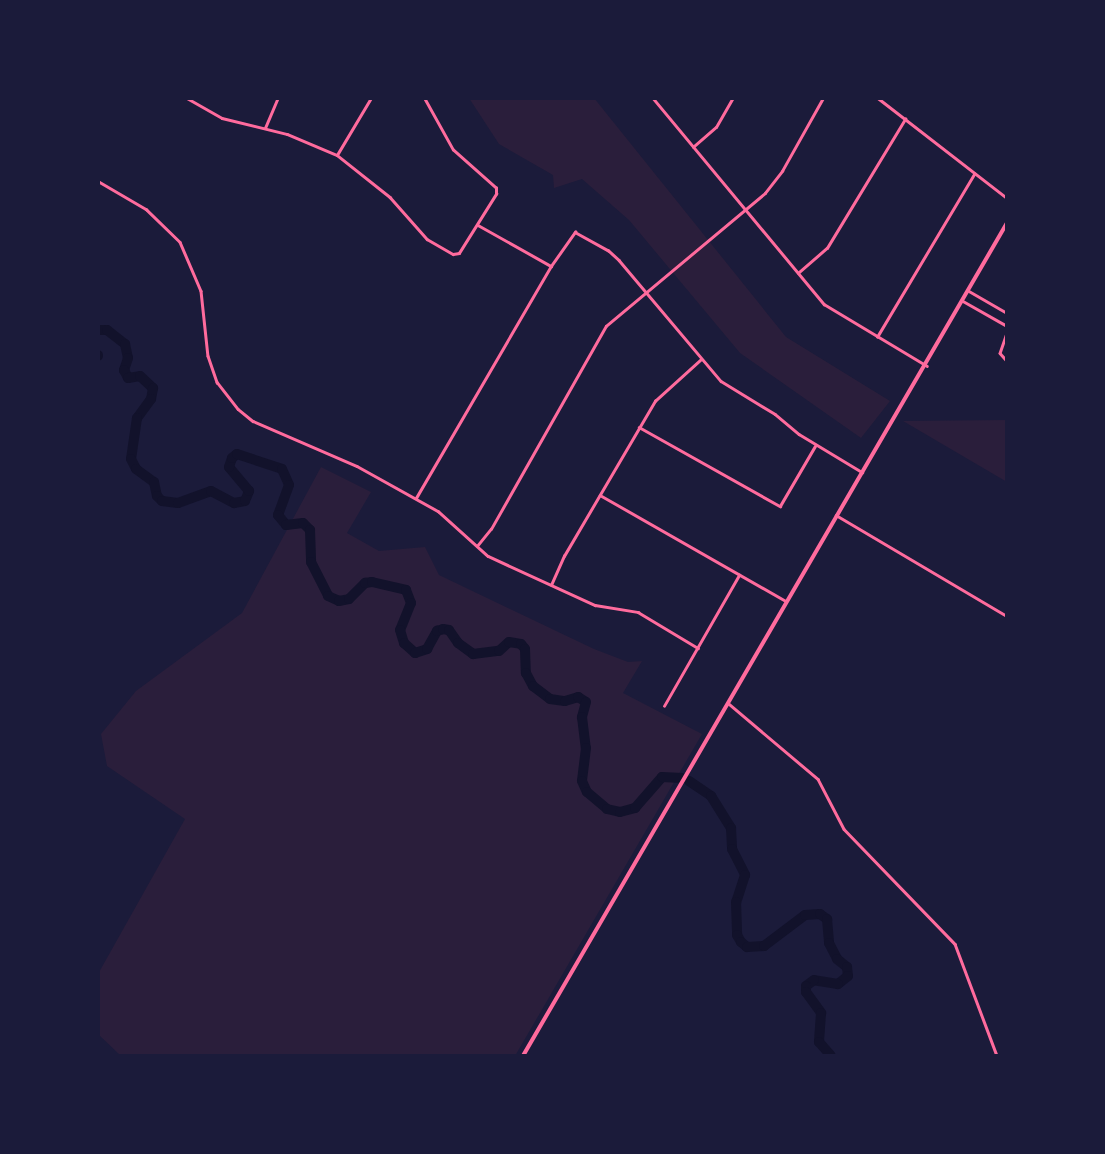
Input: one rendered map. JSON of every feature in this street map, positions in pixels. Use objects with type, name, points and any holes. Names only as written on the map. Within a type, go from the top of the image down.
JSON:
[{"type":"street","points":[[187,98],[222,118],[311,142],[337,155],[390,197],[427,239],[453,254],[459,253],[496,194],[496,188],[453,150],[424,98]]},
{"type":"street","points":[[265,128],[278,98]]},
{"type":"street","points":[[337,155],[371,98]]},
{"type":"street","points":[[653,98],[798,273],[833,311],[927,366]]},
{"type":"street","points":[[694,147],[716,127],[733,98]]},
{"type":"street","points":[[476,547],[491,529],[606,326],[774,182],[823,98]]},
{"type":"street","points":[[878,98],[1007,198]]},
{"type":"street","points":[[798,273],[827,248],[891,137],[905,120]]},
{"type":"street","points":[[877,337],[974,174]]},
{"type":"street","points":[[98,181],[146,209],[180,242],[201,291],[208,356],[217,382],[238,409],[269,431],[357,466],[447,516],[488,556],[595,605],[638,612],[698,648]]},
{"type":"street","points":[[523,1056],[836,515],[927,366],[1007,223]]},
{"type":"street","points":[[478,225],[551,266]]},
{"type":"street","points":[[416,499],[551,266],[571,234],[579,233],[608,250],[646,291],[701,359],[730,388],[775,414],[816,444],[862,472]]},
{"type":"street","points":[[969,291],[1007,313]]},
{"type":"street","points":[[963,301],[1007,326]]},
{"type":"street","points":[[1007,333],[1000,354],[1007,361]]},
{"type":"street","points":[[551,585],[600,494],[662,392],[701,359]]},
{"type":"street","points":[[639,427],[780,506],[816,444]]},
{"type":"street","points":[[600,494],[786,601]]},
{"type":"street","points":[[836,515],[1007,616]]},
{"type":"street","points":[[664,706],[739,575]]},
{"type":"street","points":[[728,703],[818,779],[844,829],[946,932],[962,956],[997,1056]]},
{"type":"shaded area","points":[[469,98],[594,98],[786,337],[890,401],[861,438],[740,353],[629,220],[582,179],[554,188],[553,175],[499,144]]},
{"type":"shaded area","points":[[1007,420],[1007,482],[903,421]]},
{"type":"shaded area","points":[[321,467],[371,492],[347,533],[379,551],[425,547],[439,575],[594,649],[628,662],[642,661],[623,693],[702,734],[515,1056],[121,1056],[98,1034],[98,974],[185,819],[107,766],[101,734],[136,691],[242,613]]},
{"type":"waterway","points":[[98,330],[107,330],[125,344],[128,358],[124,370],[128,378],[140,376],[153,388],[151,399],[137,418],[131,459],[136,469],[154,482],[157,496],[162,501],[178,503],[211,491],[234,503],[245,501],[249,491],[229,467],[232,458],[237,454],[282,469],[289,485],[278,515],[286,525],[303,523],[310,530],[311,562],[328,596],[339,601],[349,599],[365,583],[372,582],[406,590],[411,603],[400,630],[404,643],[415,653],[427,649],[437,631],[443,629],[449,630],[458,643],[473,654],[499,651],[509,642],[521,644],[525,649],[526,673],[533,686],[550,699],[565,701],[578,697],[586,702],[582,717],[586,748],[582,781],[587,792],[607,809],[620,812],[635,808],[662,777],[682,778]]},
{"type":"waterway","points":[[689,781],[711,796],[731,828],[732,849],[745,875],[736,902],[737,935],[741,942],[747,947],[764,946],[805,915],[820,914],[827,919],[829,943],[837,959],[847,967],[848,976],[838,984],[814,980],[806,986],[806,992],[821,1013],[819,1042],[831,1056]]}]
